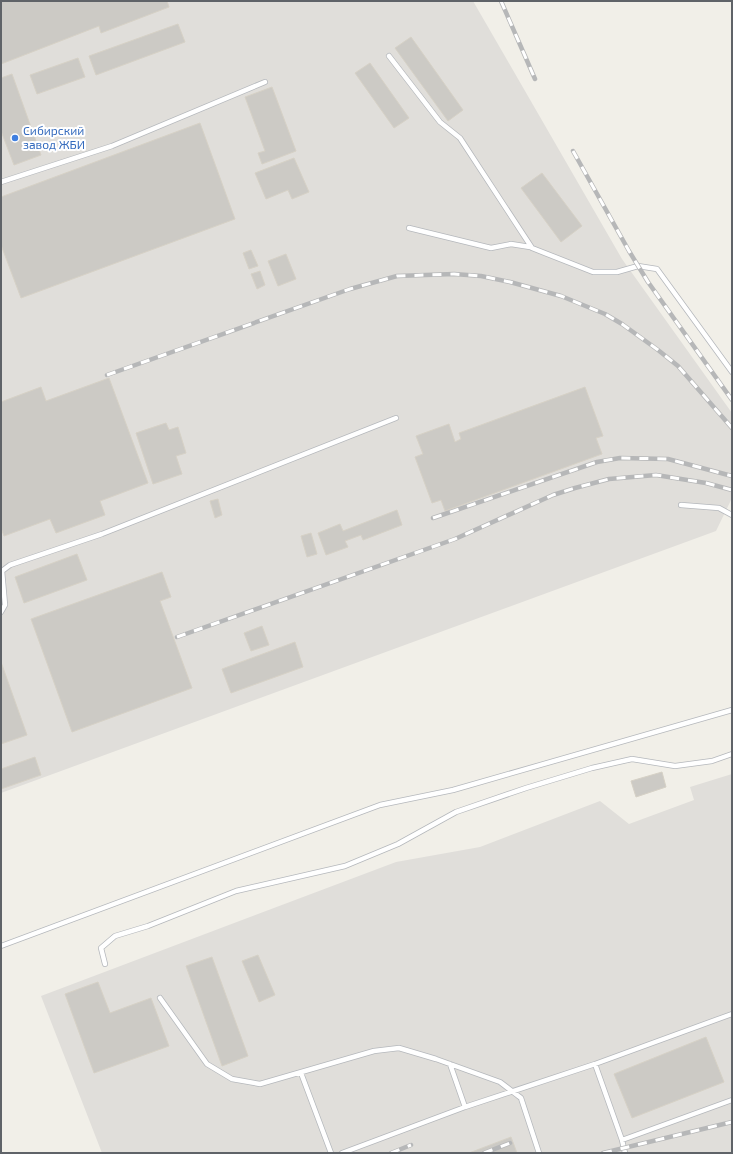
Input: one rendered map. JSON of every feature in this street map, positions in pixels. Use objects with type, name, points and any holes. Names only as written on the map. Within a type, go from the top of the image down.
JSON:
[{"type":"lane","points":[[389,56],[440,122],[460,138],[530,247]]},
{"type":"lane","points":[[1,182],[112,146],[265,82]]},
{"type":"lane","points":[[409,228],[492,248],[511,244],[530,247],[593,272],[617,272],[638,266],[657,269],[732,372]]},
{"type":"lane","points":[[1,612],[5,605],[2,571],[10,565],[102,534],[396,418]]},
{"type":"lane","points":[[681,505],[719,508],[732,515]]},
{"type":"lane","points":[[1,946],[380,805],[453,790],[732,710]]},
{"type":"lane","points":[[105,964],[101,948],[115,936],[148,926],[236,891],[345,866],[398,844],[456,812],[592,768],[632,759],[675,766],[712,761],[732,754]]},
{"type":"lane","points":[[160,998],[206,1064],[232,1079],[260,1084],[374,1051],[399,1048],[500,1082],[521,1098],[539,1153]]},
{"type":"lane","points":[[342,1153],[465,1107],[595,1064],[732,1014]]},
{"type":"lane","points":[[450,1064],[465,1107]]},
{"type":"lane","points":[[595,1064],[622,1140],[625,1153]]},
{"type":"lane","points":[[301,1073],[331,1153]]},
{"type":"lane","points":[[622,1140],[732,1100]]},
{"type":"shaded area","points":[[1,1],[473,1],[622,259],[732,413],[732,498],[716,531],[1,793]]},
{"type":"shaded area","points":[[732,774],[732,1153],[102,1153],[41,996],[396,862],[480,847],[600,801],[629,824],[694,800],[690,787]]},
{"type":"building","points":[[1,1],[167,1],[169,7],[101,33],[99,26],[1,64]]},
{"type":"building","points":[[178,24],[185,42],[96,75],[89,56]]},
{"type":"building","points":[[411,37],[463,110],[448,121],[395,48]]},
{"type":"building","points":[[78,58],[85,77],[37,94],[30,75]]},
{"type":"building","points":[[370,63],[409,118],[394,128],[355,73]]},
{"type":"building","points":[[12,74],[41,155],[14,165],[1,131],[1,78]]},
{"type":"building","points":[[272,87],[296,151],[262,164],[258,153],[265,151],[245,97]]},
{"type":"building","points":[[200,123],[235,219],[21,298],[1,245],[1,197]]},
{"type":"building","points":[[294,158],[309,192],[292,199],[288,190],[266,199],[255,173]]},
{"type":"building","points":[[542,173],[582,226],[561,242],[521,188]]},
{"type":"building","points":[[251,250],[258,266],[249,269],[243,253]]},
{"type":"building","points":[[286,254],[296,279],[278,286],[268,261]]},
{"type":"building","points":[[260,271],[265,285],[257,289],[251,274]]},
{"type":"building","points":[[109,378],[148,483],[100,501],[105,515],[56,533],[50,519],[4,536],[1,528],[1,402],[41,387],[46,401]]},
{"type":"building","points":[[585,387],[603,436],[596,438],[602,454],[445,511],[441,500],[432,503],[415,457],[423,454],[416,436],[449,424],[455,442],[461,439],[459,433]]},
{"type":"building","points":[[166,423],[169,430],[178,427],[186,453],[176,456],[182,474],[153,484],[136,433]]},
{"type":"building","points":[[218,499],[222,515],[215,518],[210,501]]},
{"type":"building","points":[[397,510],[402,525],[363,540],[361,535],[345,541],[348,547],[326,555],[318,533],[340,524],[343,531]]},
{"type":"building","points":[[311,533],[317,554],[307,557],[301,536]]},
{"type":"building","points":[[77,554],[87,580],[24,603],[15,577]]},
{"type":"building","points":[[162,572],[171,597],[160,601],[192,688],[72,732],[31,619]]},
{"type":"building","points":[[262,626],[269,645],[251,651],[244,633]]},
{"type":"building","points":[[295,642],[303,667],[231,693],[222,669]]},
{"type":"building","points":[[1,662],[27,735],[1,744]]},
{"type":"building","points":[[35,757],[41,775],[1,789],[1,769]]},
{"type":"building","points":[[662,772],[666,787],[636,797],[631,781]]},
{"type":"building","points":[[258,955],[275,995],[259,1002],[242,961]]},
{"type":"building","points":[[212,957],[248,1056],[222,1066],[186,966]]},
{"type":"building","points":[[98,982],[110,1013],[151,998],[169,1046],[94,1073],[65,994]]},
{"type":"building","points":[[706,1037],[724,1082],[632,1118],[614,1074]]},
{"type":"building","points":[[511,1137],[517,1153],[469,1153]]},
{"type":"railway","points":[[501,1],[535,79]]},
{"type":"railway","points":[[573,151],[648,282],[732,400]]},
{"type":"railway","points":[[107,375],[350,289],[397,276],[454,274],[481,276],[510,282],[561,296],[605,314],[622,324],[678,366],[732,428]]},
{"type":"railway","points":[[433,518],[597,462],[620,458],[668,459],[732,476]]},
{"type":"railway","points":[[177,637],[455,539],[553,495],[575,488],[609,479],[656,475],[706,483],[732,490]]},
{"type":"railway","points":[[603,1153],[732,1122]]},
{"type":"railway","points":[[484,1153],[510,1143]]},
{"type":"railway","points":[[391,1153],[411,1145]]},
{"type":"place","name":"Сибирский завод ЖБИ","points":[[15,138]]}]
